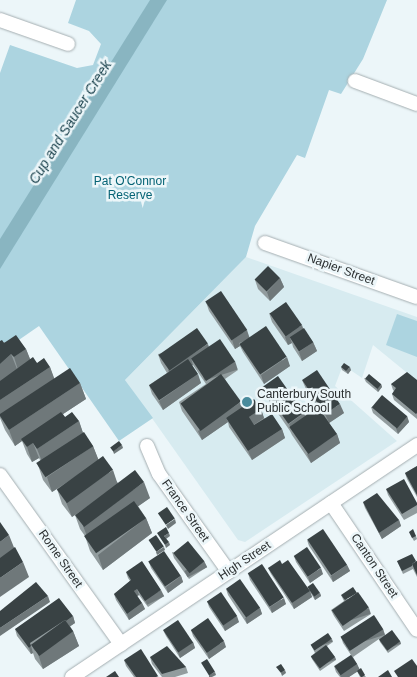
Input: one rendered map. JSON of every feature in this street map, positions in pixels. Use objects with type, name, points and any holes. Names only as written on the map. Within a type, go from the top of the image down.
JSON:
[{"type":"street","points":[[0,20],[68,44]]},
{"type":"street","points":[[354,81],[417,104]]},
{"type":"street","name":"Napier Street","points":[[265,244],[417,297]]},
{"type":"street","name":"High Street","points":[[72,677],[417,445]]},
{"type":"street","name":"France Street","points":[[147,446],[159,474],[228,572]]},
{"type":"street","name":"Rome Street","points":[[0,474],[121,644]]},
{"type":"street","name":"Canton Street","points":[[331,503],[417,630]]},
{"type":"shaded area","points":[[150,0],[167,0],[0,269],[0,239]]},
{"type":"shaded area","name":"Canterbury South Public School","points":[[246,257],[417,317],[417,381],[373,345],[362,378],[343,365],[335,386],[397,441],[245,542],[238,540],[125,380]]},
{"type":"green space","name":"Pat O'Connor Reserve","points":[[76,0],[387,0],[363,59],[341,94],[329,90],[305,158],[297,155],[255,226],[246,257],[125,380],[153,418],[119,441],[39,326],[0,353],[0,73],[10,45],[77,68],[93,65],[101,44],[89,31],[68,23]]},
{"type":"green space","points":[[397,314],[417,321],[417,357],[386,345]]},
{"type":"building","points":[[268,266],[280,278],[267,291],[255,279]]},
{"type":"building","points":[[221,291],[247,330],[232,341],[205,302]]},
{"type":"building","points":[[286,302],[302,325],[286,336],[270,313]]},
{"type":"building","points":[[266,326],[287,357],[260,375],[239,344]]},
{"type":"building","points":[[197,328],[208,344],[169,371],[158,355]]},
{"type":"building","points":[[304,328],[313,342],[299,352],[290,337]]},
{"type":"building","points":[[16,335],[26,349],[14,357],[11,354],[0,364],[0,341],[2,340],[4,343]]},
{"type":"building","points":[[220,339],[235,361],[206,381],[191,359]]},
{"type":"building","points":[[33,357],[37,363],[44,358],[50,367],[0,400],[0,381]]},
{"type":"building","points":[[188,359],[198,374],[159,400],[149,385]]},
{"type":"building","points":[[344,363],[350,367],[346,371],[341,367]]},
{"type":"building","points":[[70,368],[80,383],[9,430],[0,414]]},
{"type":"building","points":[[317,370],[340,404],[325,414],[302,380]]},
{"type":"building","points":[[407,372],[417,380],[416,414],[392,394],[396,388],[391,384]]},
{"type":"building","points":[[221,374],[241,402],[201,431],[181,403]]},
{"type":"building","points":[[369,374],[381,384],[377,389],[365,379]]},
{"type":"building","points":[[278,376],[304,413],[288,424],[262,387]]},
{"type":"building","points":[[382,395],[407,416],[397,428],[372,407]]},
{"type":"building","points":[[254,399],[261,409],[249,417],[254,425],[272,414],[282,429],[248,451],[226,418]]},
{"type":"building","points":[[318,407],[337,434],[308,454],[289,427]]},
{"type":"building","points":[[61,412],[65,417],[72,412],[79,421],[37,449],[33,443],[27,447],[21,439]]},
{"type":"building","points":[[84,432],[93,446],[45,477],[36,463]]},
{"type":"building","points":[[119,441],[122,445],[113,452],[110,448]]},
{"type":"building","points":[[103,456],[113,470],[67,503],[57,490]]},
{"type":"building","points":[[417,466],[417,495],[405,473]]},
{"type":"building","points":[[135,470],[144,482],[84,527],[75,515]]},
{"type":"building","points":[[404,479],[417,505],[402,514],[386,489]]},
{"type":"building","points":[[377,493],[399,520],[379,533],[363,502]]},
{"type":"building","points":[[134,501],[146,518],[96,553],[84,536]]},
{"type":"building","points":[[167,507],[175,519],[166,525],[158,513]]},
{"type":"building","points":[[0,522],[9,535],[0,542]]},
{"type":"building","points":[[166,527],[169,533],[164,536],[169,542],[165,545],[157,533]]},
{"type":"building","points":[[323,529],[347,565],[331,575],[307,540]]},
{"type":"building","points":[[413,529],[416,536],[412,538],[409,532]]},
{"type":"building","points":[[156,535],[164,547],[156,552],[149,540]]},
{"type":"building","points":[[188,541],[204,561],[190,573],[173,553]]},
{"type":"building","points":[[15,547],[23,562],[0,578],[0,558]]},
{"type":"building","points":[[307,547],[321,568],[308,577],[294,556]]},
{"type":"building","points":[[164,551],[181,576],[165,586],[148,562]]},
{"type":"building","points":[[412,554],[416,561],[412,566],[402,571],[397,561]]},
{"type":"building","points":[[280,560],[282,564],[288,560],[310,591],[292,603],[268,568]]},
{"type":"building","points":[[142,561],[161,590],[145,601],[137,589],[134,591],[142,603],[127,614],[114,594],[131,580],[126,572]]},
{"type":"building","points":[[417,561],[417,575],[412,564]]},
{"type":"building","points":[[262,564],[284,598],[270,607],[248,573]]},
{"type":"building","points":[[240,579],[260,608],[246,617],[226,589]]},
{"type":"building","points":[[36,582],[48,596],[0,628],[0,611]]},
{"type":"building","points":[[313,583],[320,593],[314,597],[307,587]]},
{"type":"building","points":[[353,587],[357,593],[345,600],[341,595]]},
{"type":"building","points":[[221,592],[237,616],[223,626],[207,602]]},
{"type":"building","points":[[358,592],[369,608],[343,626],[332,610]]},
{"type":"building","points":[[59,598],[73,616],[30,643],[31,646],[29,648],[15,629]]},
{"type":"building","points":[[374,615],[383,629],[350,651],[340,637]]},
{"type":"building","points":[[208,618],[224,641],[207,653],[191,630]]},
{"type":"building","points":[[65,620],[73,631],[39,656],[31,645]]},
{"type":"building","points":[[178,620],[193,642],[178,652],[163,630]]},
{"type":"building","points":[[392,630],[400,641],[387,651],[379,639]]},
{"type":"building","points":[[328,633],[332,639],[315,651],[311,645]]},
{"type":"building","points":[[326,645],[335,657],[320,668],[311,656]]},
{"type":"building","points":[[167,646],[186,667],[162,674],[150,657]]},
{"type":"building","points":[[141,649],[158,676],[136,677],[124,660]]},
{"type":"building","points":[[351,655],[357,664],[341,675],[334,666]]},
{"type":"building","points":[[207,659],[215,672],[209,675],[201,663]]},
{"type":"building","points":[[412,659],[417,666],[417,677],[398,677],[394,671]]},
{"type":"building","points":[[281,664],[285,670],[281,673],[276,667]]},
{"type":"building","points":[[361,668],[365,675],[362,677],[357,671]]},
{"type":"building","points":[[388,670],[392,677],[378,677]]},
{"type":"building","points":[[115,671],[119,677],[106,677]]},
{"type":"place","name":"Canterbury South Public School","points":[[247,402]]},
{"type":"water label","name":"Cup and Saucer Creek","points":[[70,122]]}]
